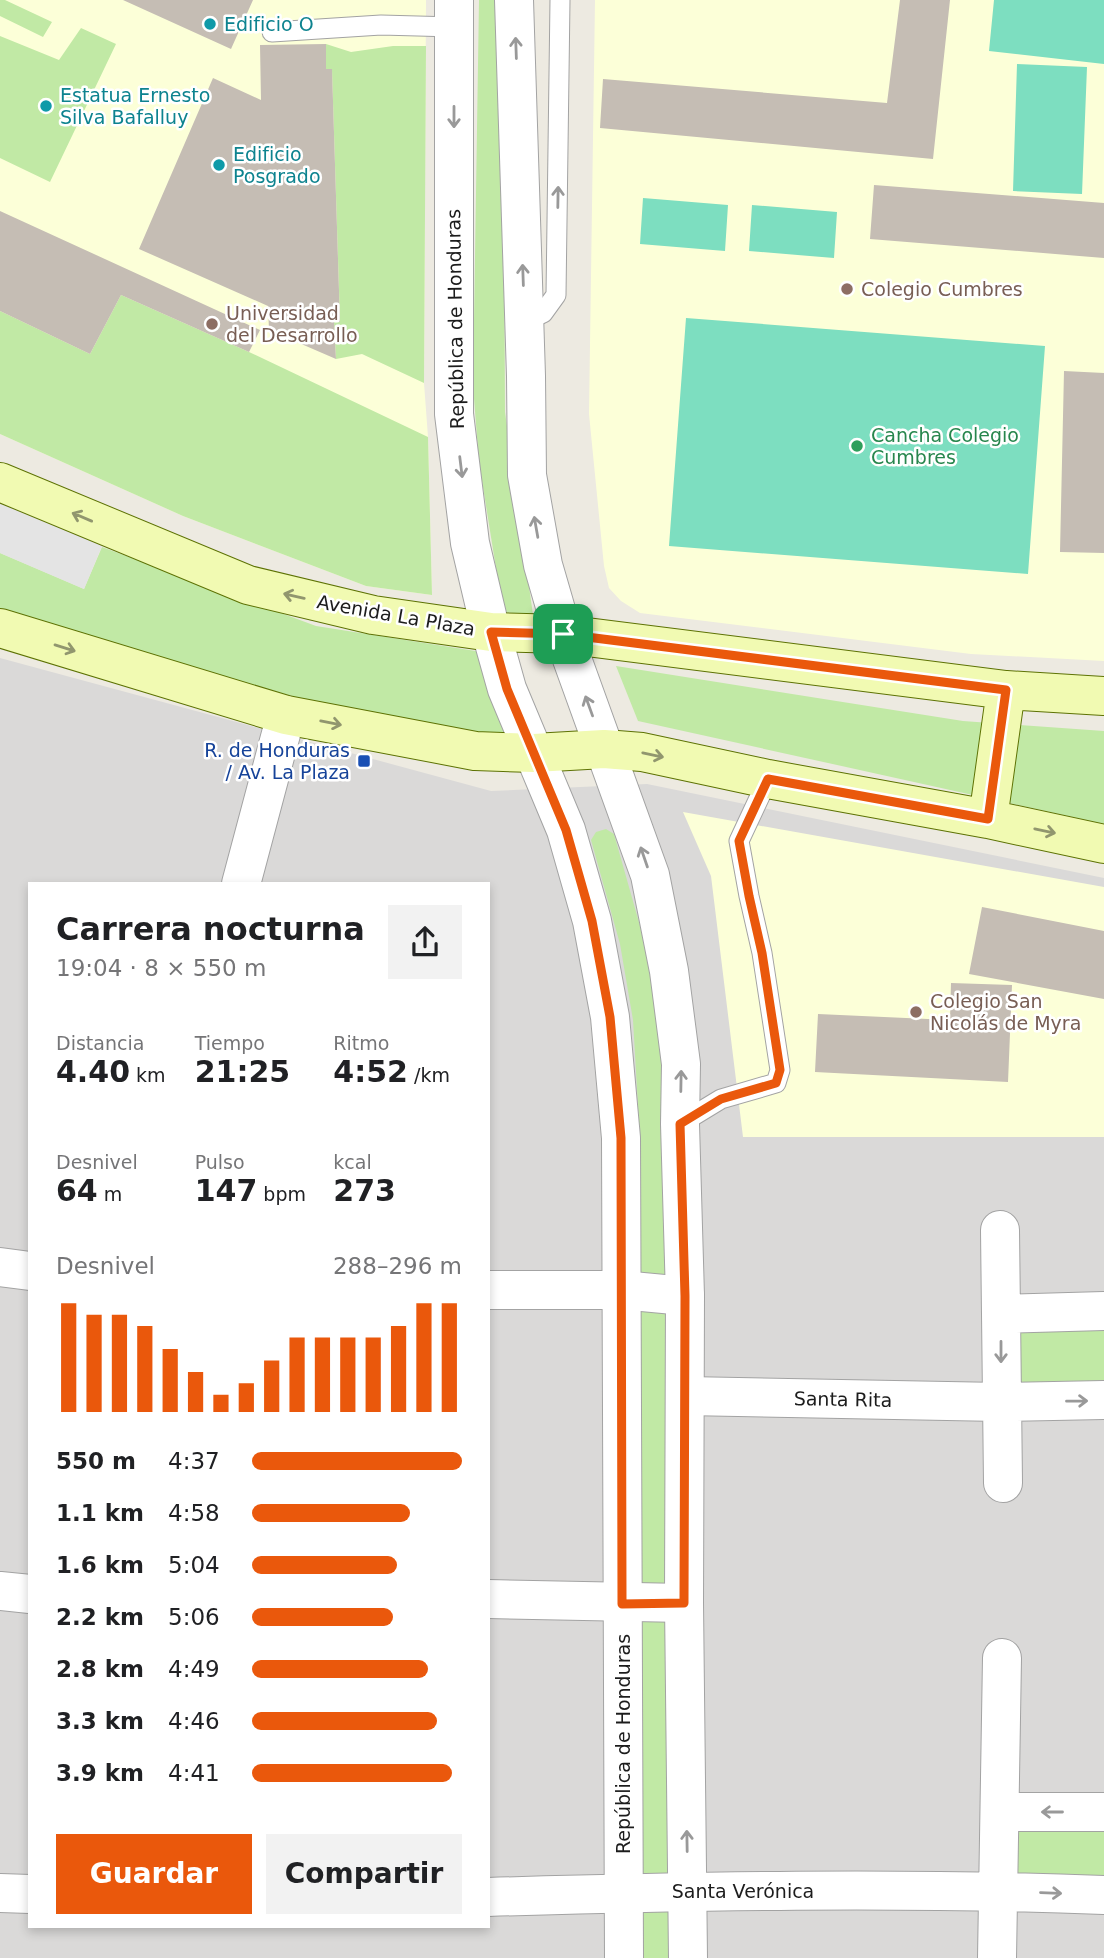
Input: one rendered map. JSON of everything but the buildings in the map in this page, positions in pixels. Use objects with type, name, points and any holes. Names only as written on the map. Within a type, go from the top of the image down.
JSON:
[{"type":"main road","name":"Avenida La Plaza","points":[[0,482],[247,585],[373,615],[491,632],[563,634],[1006,690],[1104,696]]},
{"type":"main road","points":[[0,628],[286,715],[475,751],[642,752],[1104,844]]},
{"type":"main road","points":[[988,819],[1006,690]]},
{"type":"street","points":[[514,0],[527,475],[543,565],[563,634],[650,874],[669,971],[681,1064],[686,1396],[684,1603],[688,1958]]},
{"type":"street","name":"República de Honduras","points":[[454,13],[454,414],[470,542],[507,689],[566,830],[592,921],[610,1017],[621,1138],[624,1958]]},
{"type":"street","points":[[242,882],[286,715]]},
{"type":"street","points":[[1000,1230],[1003,1483]]},
{"type":"street","points":[[0,1267],[28,1271]]},
{"type":"street","points":[[490,1290],[621,1290],[685,1296]]},
{"type":"street","points":[[1001,1314],[1104,1311]]},
{"type":"street","name":"Santa Rita","points":[[686,1396],[1000,1402],[1104,1401]]},
{"type":"street","points":[[0,1591],[28,1594]]},
{"type":"street","points":[[490,1599],[622,1604],[684,1603]]},
{"type":"street","points":[[997,1958],[1002,1658]]},
{"type":"street","points":[[1000,1812],[1104,1812]]},
{"type":"street","name":"Santa Verónica","points":[[490,1897],[688,1891],[998,1891],[1104,1895]]},
{"type":"street","points":[[0,1893],[28,1894]]},
{"type":"lane","points":[[524,322],[543,313],[556,295],[560,0]]},
{"type":"lane","points":[[272,32],[381,25],[454,13]]},
{"type":"lane","points":[[680,1124],[721,1099],[776,1083],[780,1070],[762,953],[739,841],[768,779]]},
{"type":"shaded area","name":"Universidad del Desarrollo","points":[[0,0],[426,0],[424,383],[432,595],[366,586],[183,516],[0,434]]},
{"type":"shaded area","name":"Colegio Cumbres","points":[[595,0],[1104,0],[1104,661],[971,654],[640,613],[621,601],[609,588],[604,566],[589,414]]},
{"type":"shaded area","points":[[0,482],[109,529],[84,589],[0,553]]},
{"type":"shaded area","points":[[0,658],[491,791],[647,784],[1104,878],[1104,1958],[0,1958]]},
{"type":"shaded area","name":"Colegio San Nicolás de Myra","points":[[683,812],[1104,887],[1104,1137],[743,1137],[711,876]]},
{"type":"green space","points":[[0,0],[52,22],[43,37],[0,16]]},
{"type":"green space","points":[[479,0],[503,0],[505,412],[533,615],[503,612],[479,462],[473,386]]},
{"type":"green space","points":[[994,0],[1104,0],[1104,64],[989,51]]},
{"type":"green space","points":[[81,28],[116,44],[50,182],[0,158],[0,36],[59,60]]},
{"type":"green space","points":[[326,44],[351,52],[393,46],[426,46],[424,383],[362,354],[336,359],[334,322],[340,321],[332,70],[326,69]]},
{"type":"green space","points":[[1017,64],[1087,67],[1082,194],[1013,191]]},
{"type":"green space","points":[[643,198],[728,205],[725,251],[640,244]]},
{"type":"green space","points":[[752,205],[837,212],[834,258],[749,251]]},
{"type":"green space","points":[[121,295],[428,437],[432,595],[366,586],[183,516],[0,434],[0,311],[90,354]]},
{"type":"green space","name":"Cancha Colegio Cumbres","points":[[686,318],[1045,346],[1028,574],[669,546]]},
{"type":"green space","points":[[102,547],[316,626],[482,652],[517,739],[330,707],[0,613],[0,553],[84,589]]},
{"type":"green space","points":[[616,666],[963,721],[1104,731],[1104,824],[638,721]]},
{"type":"green space","points":[[606,829],[614,834],[640,926],[659,1020],[666,1130],[670,1958],[643,1958],[639,1123],[633,1020],[620,944],[591,840],[596,832]]},
{"type":"green space","points":[[1104,1323],[1104,1391],[1012,1392],[1011,1324]]},
{"type":"green space","points":[[1017,1827],[1104,1828],[1104,1886],[1017,1885]]},
{"type":"place","name":"Edificio O","points":[[210,24]]},
{"type":"place","name":"Estatua Ernesto Silva Bafalluy","points":[[46,106]]},
{"type":"place","name":"Edificio Posgrado","points":[[219,165]]},
{"type":"place","name":"Colegio Cumbres","points":[[847,289]]},
{"type":"place","name":"Universidad del Desarrollo","points":[[212,324]]},
{"type":"place","name":"Cancha Colegio Cumbres","points":[[857,446]]},
{"type":"place","name":"R. de Honduras / Av. La Plaza","points":[[364,761]]},
{"type":"place","name":"Colegio San Nicolás de Myra","points":[[916,1012]]},
{"type":"route","points":[[491,632],[563,634],[1006,690],[988,819],[768,779],[739,841],[762,953],[780,1070],[776,1083],[721,1099],[680,1124],[686,1396],[684,1603],[622,1604],[621,1138],[610,1017],[592,921],[566,830],[507,689],[491,632]]}]
